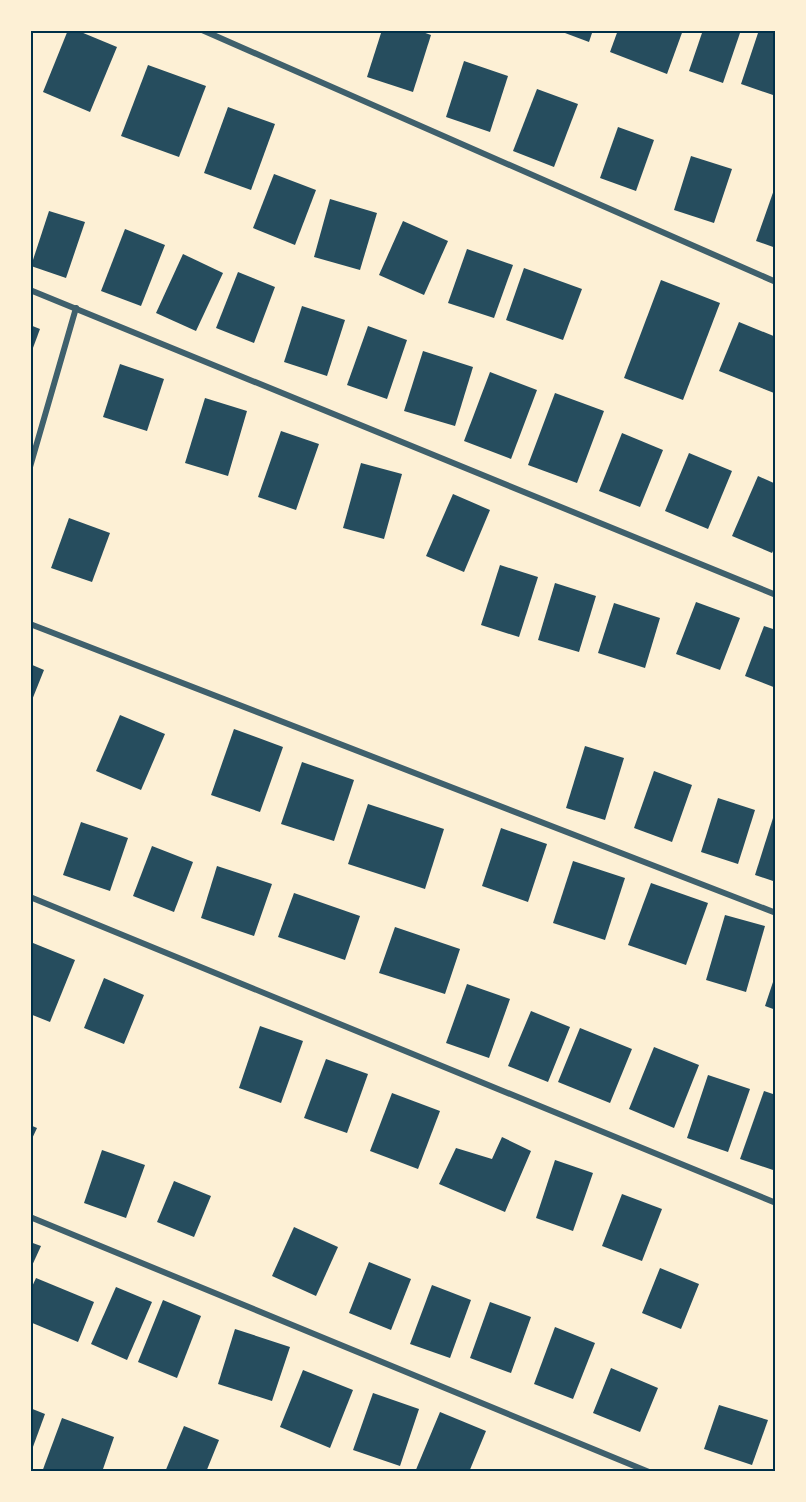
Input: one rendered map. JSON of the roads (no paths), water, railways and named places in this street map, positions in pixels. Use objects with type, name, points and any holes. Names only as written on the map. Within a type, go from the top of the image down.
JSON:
[{"type":"street","points":[[202,30],[776,282]]},
{"type":"street","points":[[30,290],[776,595]]},
{"type":"street","points":[[30,467],[76,308]]},
{"type":"street","points":[[30,624],[776,913]]},
{"type":"street","points":[[30,897],[776,1203]]},
{"type":"street","points":[[30,1217],[649,1472]]}]
